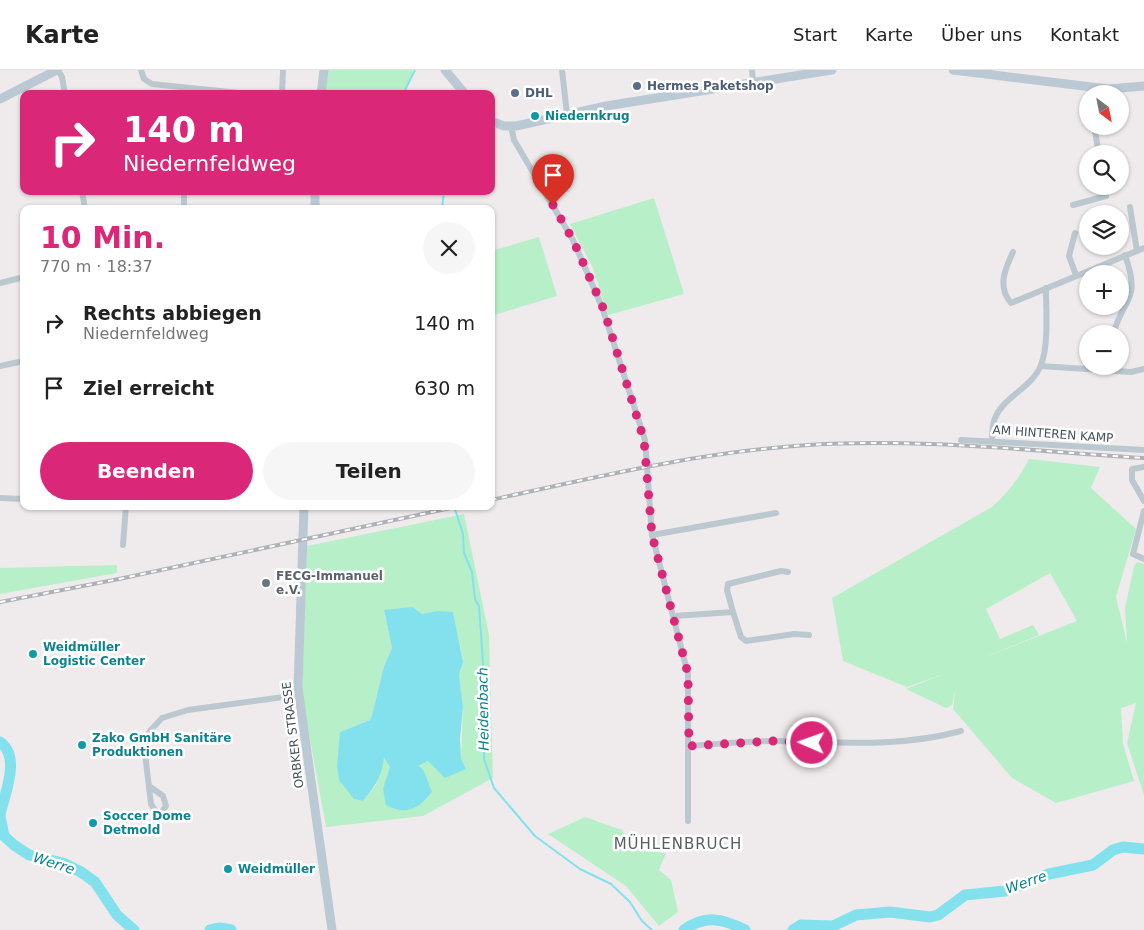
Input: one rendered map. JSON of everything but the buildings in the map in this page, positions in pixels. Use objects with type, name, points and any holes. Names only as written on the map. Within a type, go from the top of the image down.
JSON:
[{"type":"main road","points":[[0,98],[58,70]]},
{"type":"main road","points":[[322,90],[324,70]]},
{"type":"main road","points":[[445,70],[462,90]]},
{"type":"main road","points":[[495,123],[501,126],[510,126],[753,81],[832,70]]},
{"type":"main road","points":[[953,70],[1079,89]]},
{"type":"main road","points":[[1129,88],[1144,86]]},
{"type":"main road","name":"ORBKER STRASSE","points":[[304,510],[299,695],[332,929]]},
{"type":"street","points":[[58,70],[64,90]]},
{"type":"street","points":[[141,70],[141,76],[147,82],[185,90]]},
{"type":"street","points":[[282,90],[283,70]]},
{"type":"street","points":[[562,70],[567,114]]},
{"type":"street","points":[[752,70],[753,81]]},
{"type":"street","points":[[510,126],[514,140],[573,240],[604,310],[644,440],[652,535],[688,674],[688,821]]},
{"type":"street","points":[[1073,205],[1106,195]]},
{"type":"street","points":[[1130,207],[1137,250]]},
{"type":"street","points":[[1075,233],[1069,256],[1076,275]]},
{"type":"street","points":[[1129,253],[1144,248]]},
{"type":"street","points":[[1013,252],[1002,282],[1007,298],[1011,303],[1125,255],[1132,274],[1132,294],[1117,325]]},
{"type":"street","points":[[0,283],[20,278]]},
{"type":"street","points":[[992,440],[994,419],[1000,408],[1024,388],[1041,366],[1047,327],[1046,288]]},
{"type":"street","points":[[0,366],[20,362]]},
{"type":"street","points":[[1041,366],[1079,367]]},
{"type":"street","points":[[1129,369],[1144,369]]},
{"type":"street","name":"AM HINTEREN KAMP","points":[[961,440],[992,440],[1144,450]]},
{"type":"street","points":[[1144,467],[1132,469],[1132,480],[1144,501]]},
{"type":"street","points":[[0,498],[20,499]]},
{"type":"street","points":[[124,545],[126,510]]},
{"type":"street","points":[[1144,511],[1133,554],[1144,559]]},
{"type":"street","points":[[652,535],[776,513]]},
{"type":"street","points":[[788,572],[781,570],[728,584],[727,590],[741,637],[746,641],[794,634],[809,635]]},
{"type":"street","points":[[674,616],[733,612]]},
{"type":"street","points":[[149,786],[144,745],[150,731],[162,718],[188,710],[299,695]]},
{"type":"street","points":[[689,746],[772,741],[850,744],[901,742],[961,731]]},
{"type":"green space","points":[[327,70],[413,70],[406,90],[325,90]]},
{"type":"green space","points":[[654,198],[684,294],[608,315],[593,268],[570,224]]},
{"type":"green space","points":[[539,237],[557,296],[495,315],[495,250]]},
{"type":"green space","points":[[1029,459],[1100,467],[1091,488],[1136,529],[1116,597],[1127,643],[1125,608],[1134,566],[1137,562],[1144,564],[1144,795],[1127,743],[1136,703],[1121,708],[1123,744],[1134,781],[1056,803],[1012,778],[953,709],[956,687],[952,705],[946,708],[906,689],[946,673],[907,687],[843,661],[832,598],[992,507],[1008,491]],"holes":[[[1050,573],[1077,621],[978,660],[1039,635],[1033,625],[1000,639],[986,609]]]},
{"type":"green space","points":[[464,514],[489,635],[493,778],[423,816],[326,827],[302,695],[307,546]],"holes":[[[384,610],[422,614],[437,611],[454,625],[460,645],[463,662],[459,675],[463,707],[461,759],[428,761],[419,767],[424,772],[390,767],[384,758],[376,785],[363,801],[354,799],[340,732],[370,720],[372,715],[384,666],[392,648]]]},
{"type":"green space","points":[[117,565],[117,573],[0,594],[0,568]]},
{"type":"green space","points":[[585,817],[622,830],[633,850],[666,853],[659,870],[671,880],[678,912],[659,926],[626,886],[548,834]]},
{"type":"water","points":[[412,607],[422,614],[437,611],[453,612],[463,662],[459,675],[463,707],[460,739],[461,759],[466,769],[445,778],[428,761],[419,766],[424,771],[432,792],[422,803],[412,809],[400,810],[386,805],[383,789],[390,767],[384,758],[377,781],[363,801],[354,799],[339,780],[337,766],[340,732],[370,720],[372,715],[384,666],[392,648],[384,610]]},
{"type":"waterway","name":"Heidenbach","points":[[405,90],[415,70]]},
{"type":"waterway","name":"Heidenbach","points":[[442,205],[444,195]]},
{"type":"waterway","name":"Heidenbach","points":[[455,510],[463,534],[464,553],[472,572],[475,599],[479,606],[485,692],[484,759],[494,788],[535,836],[580,869],[611,884],[630,902],[642,921],[652,930]]},
{"type":"waterway","name":"Werre","points":[[0,742],[10,756],[11,766],[8,786],[0,814]]},
{"type":"waterway","name":"Werre","points":[[0,816],[4,836],[14,845],[29,855],[63,863],[81,872],[95,882],[117,915],[134,930]]},
{"type":"waterway","name":"Werre","points":[[793,930],[801,925],[833,926],[856,915],[890,912],[930,917],[938,915],[965,895],[1005,891],[1049,874],[1093,865],[1113,850],[1123,847],[1144,849]]},
{"type":"waterway","name":"Werre","points":[[684,930],[706,920],[729,923],[745,930]]},
{"type":"waterway","name":"Werre","points":[[210,930],[220,928],[231,930]]},
{"type":"railway","points":[[495,499],[688,459],[768,448],[808,445],[850,443],[934,444],[1144,458]]},
{"type":"railway","points":[[0,602],[119,579],[441,510]]},
{"type":"place","name":"Hermes Paketshop","points":[[637,86]]},
{"type":"place","name":"DHL","points":[[515,93]]},
{"type":"place","name":"Niedernkrug","points":[[535,116]]},
{"type":"place","name":"FECG-Immanuel e.V.","points":[[266,583]]},
{"type":"place","name":"Weidmüller Logistic Center","points":[[33,654]]},
{"type":"place","name":"Zako GmbH Sanitäre Produktionen","points":[[82,745]]},
{"type":"place","name":"Soccer Dome Detmold","points":[[93,823]]},
{"type":"place","name":"Weidmüller","points":[[228,869]]},
{"type":"district","name":"MÜHLENBRUCH","points":[[678,844]]},
{"type":"route","points":[[553,205],[573,240],[604,310],[644,440],[652,535],[688,674],[689,746],[772,741],[812,743]]}]
